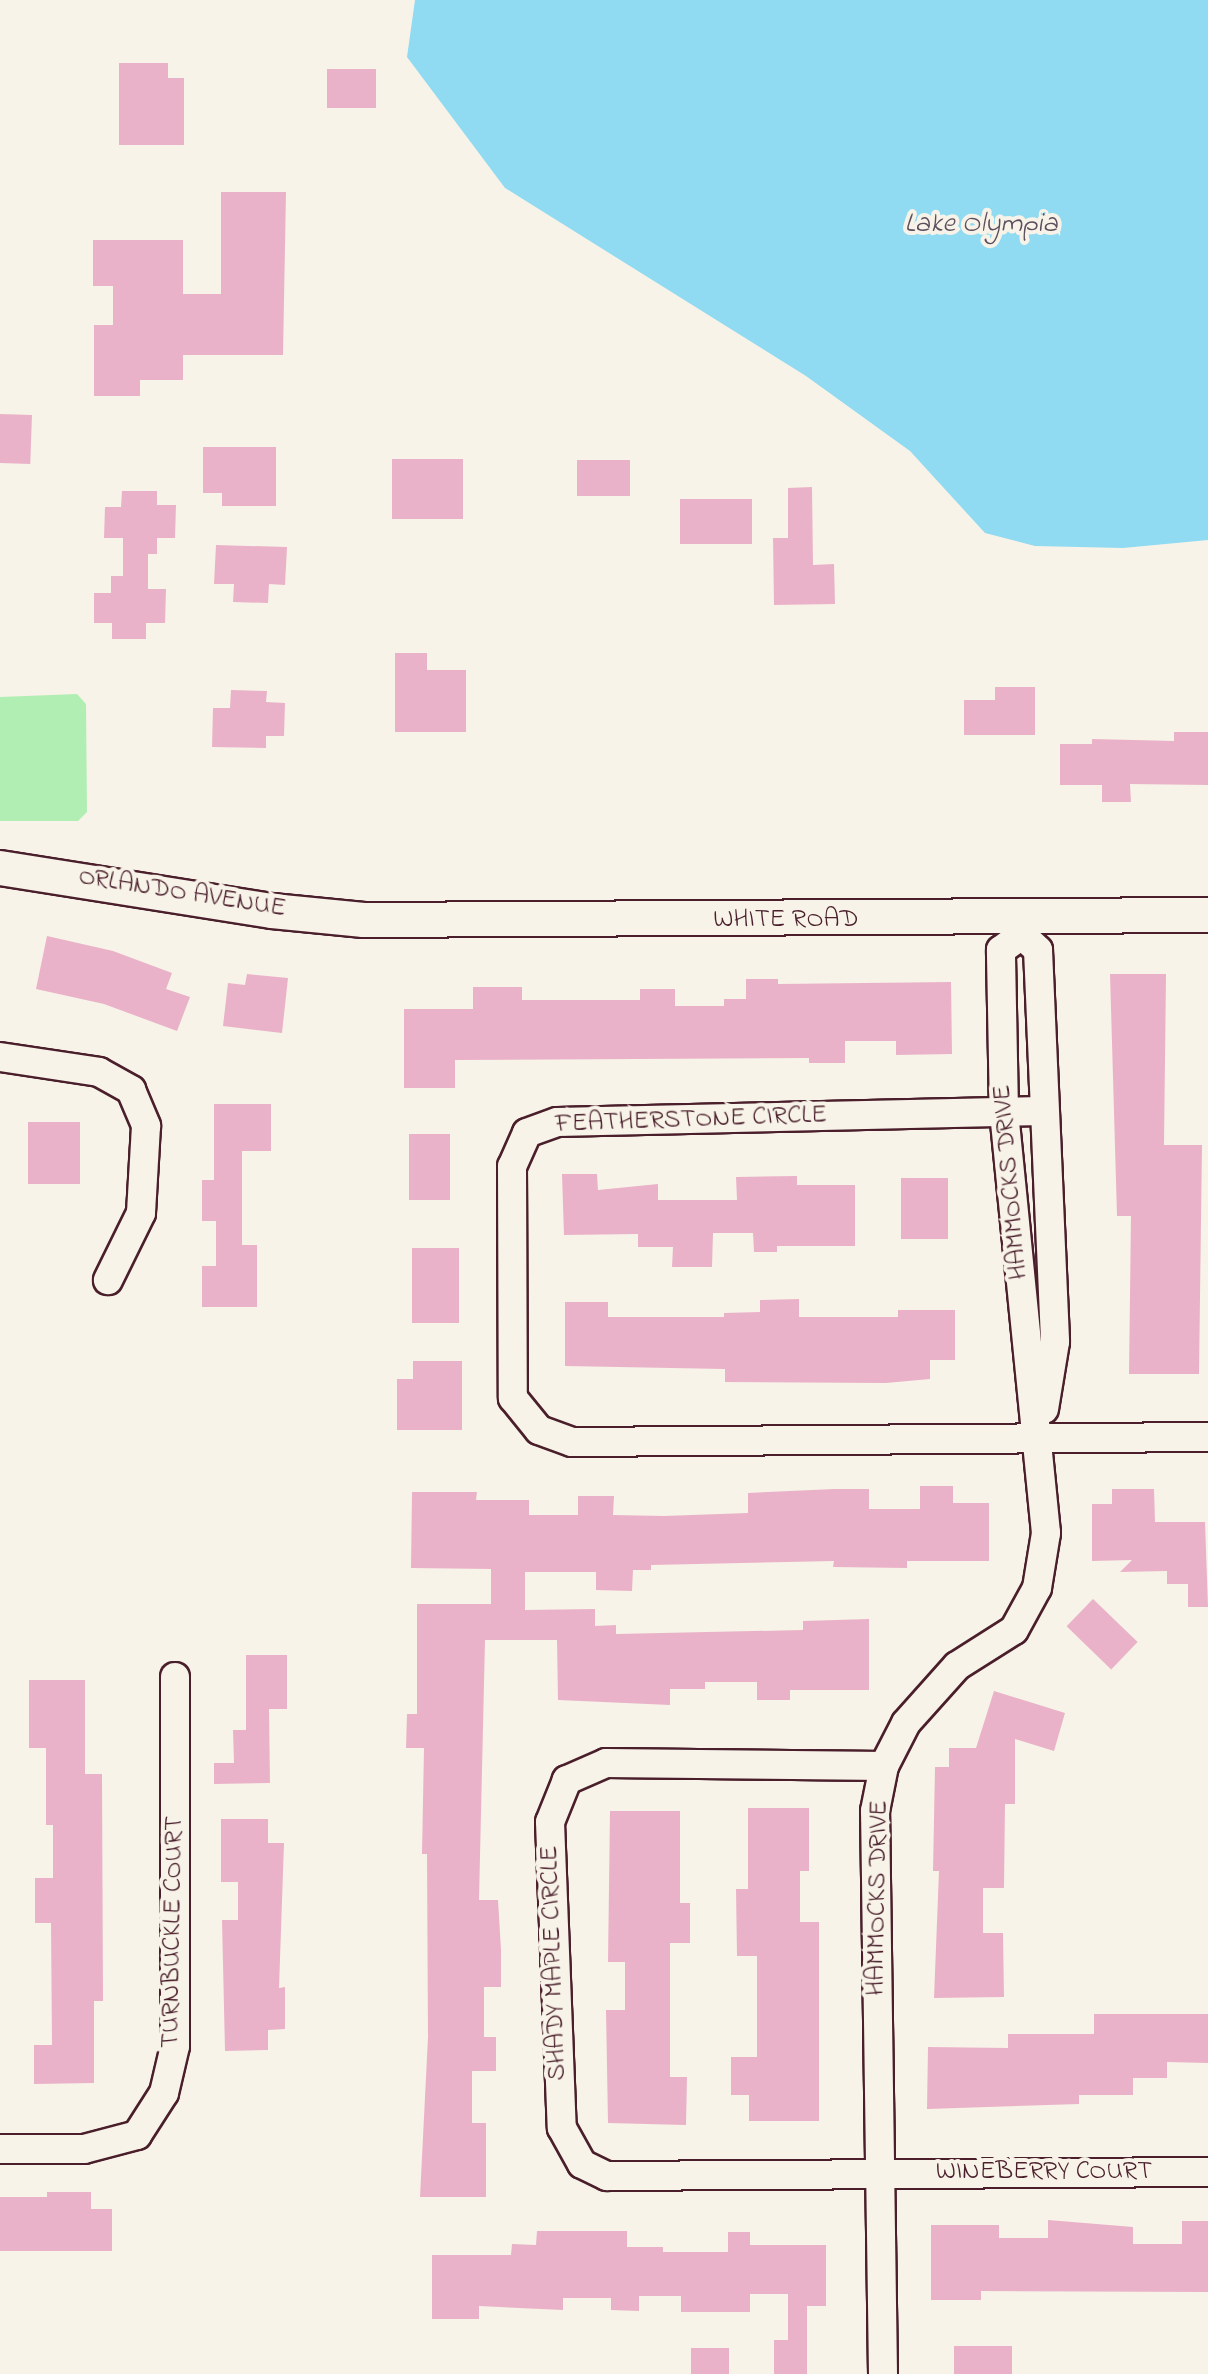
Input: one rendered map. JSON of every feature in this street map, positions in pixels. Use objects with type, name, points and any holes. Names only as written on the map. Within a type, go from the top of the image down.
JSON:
[{"type":"street","name":"ORLANDO AVENUE","points":[[0,868],[272,911],[364,920]]},
{"type":"street","name":"WHITE ROAD","points":[[364,920],[1022,927],[1208,915]]},
{"type":"street","name":"HAMMOCKS DRIVE","points":[[883,2374],[875,1811],[884,1766],[906,1723],[957,1666],[1014,1630],[1037,1588],[1046,1533],[1040,1437],[1004,1112],[1001,950],[1022,927],[1038,950],[1055,1342],[1040,1437]]},
{"type":"street","points":[[0,1057],[99,1072],[131,1090],[146,1126],[141,1213],[108,1280]]},
{"type":"street","name":"FEATHERSTONE CIRCLE","points":[[1044,1111],[557,1122],[527,1133],[512,1166],[513,1398],[539,1430],[572,1442],[1208,1437]]},
{"type":"street","name":"TURNBUCKLE COURT","points":[[0,2149],[84,2149],[137,2135],[164,2093],[175,2046],[175,1677]]},
{"type":"street","name":"SHADY MAPLE CIRCLE","points":[[880,2174],[607,2176],[582,2164],[562,2128],[550,1822],[567,1780],[606,1763],[884,1766]]},
{"type":"street","name":"WINEBERRY COURT","points":[[880,2174],[1208,2172]]},
{"type":"green space","points":[[77,694],[86,704],[87,812],[78,821],[0,821],[0,697]]},
{"type":"water","name":"Lake Olympia","points":[[415,0],[1208,0],[1208,540],[1123,548],[1035,546],[985,533],[910,451],[806,376],[505,188],[407,57]]},
{"type":"building","points":[[119,63],[168,63],[168,78],[184,78],[184,145],[119,145]]},
{"type":"building","points":[[327,69],[376,69],[376,108],[327,108]]},
{"type":"building","points":[[221,192],[286,192],[283,355],[183,355],[183,380],[140,380],[140,396],[94,396],[94,325],[113,325],[113,286],[93,286],[93,240],[183,240],[183,294],[221,294]]},
{"type":"building","points":[[0,414],[32,415],[30,464],[0,463]]},
{"type":"building","points":[[203,447],[276,447],[276,506],[222,506],[222,493],[203,493]]},
{"type":"building","points":[[392,459],[463,459],[463,519],[392,519]]},
{"type":"building","points":[[577,460],[630,460],[630,496],[577,496]]},
{"type":"building","points":[[812,487],[813,565],[834,564],[835,604],[774,605],[773,538],[788,538],[788,488]]},
{"type":"building","points":[[122,491],[157,491],[157,505],[176,505],[175,538],[157,538],[157,554],[148,554],[148,589],[166,589],[165,623],[146,623],[146,639],[112,639],[112,623],[94,623],[94,593],[111,593],[111,576],[123,576],[123,538],[104,538],[105,507],[121,507]]},
{"type":"building","points":[[680,499],[752,499],[752,544],[680,544]]},
{"type":"building","points":[[216,545],[287,547],[285,585],[269,584],[268,603],[233,602],[234,584],[214,584]]},
{"type":"building","points":[[395,653],[427,653],[427,670],[466,670],[466,732],[395,732]]},
{"type":"building","points":[[995,687],[1035,687],[1035,735],[964,735],[964,700],[995,700]]},
{"type":"building","points":[[231,690],[267,691],[266,702],[285,703],[284,736],[266,736],[266,748],[212,747],[213,708],[230,708]]},
{"type":"building","points":[[1174,732],[1208,732],[1208,785],[1130,784],[1131,802],[1102,802],[1102,785],[1060,785],[1060,744],[1092,744],[1092,739],[1174,741]]},
{"type":"building","points":[[47,936],[113,951],[172,973],[166,989],[190,997],[177,1031],[104,1004],[36,989]]},
{"type":"building","points":[[247,974],[288,978],[282,1033],[223,1026],[228,983],[245,985]]},
{"type":"building","points":[[1110,974],[1166,974],[1164,1145],[1202,1145],[1199,1374],[1129,1374],[1131,1216],[1117,1216]]},
{"type":"building","points":[[746,979],[778,979],[778,984],[951,982],[952,1054],[896,1055],[896,1041],[845,1041],[845,1063],[809,1063],[809,1058],[455,1060],[455,1088],[404,1088],[404,1009],[473,1009],[473,987],[522,987],[522,1000],[640,1000],[640,989],[675,989],[675,1006],[724,1006],[724,999],[746,999]]},
{"type":"building","points":[[214,1104],[271,1104],[271,1151],[242,1151],[242,1245],[257,1245],[257,1307],[202,1307],[202,1266],[216,1266],[216,1221],[202,1221],[202,1180],[214,1180]]},
{"type":"building","points":[[28,1122],[80,1122],[80,1184],[28,1184]]},
{"type":"building","points":[[409,1134],[450,1134],[450,1200],[409,1200]]},
{"type":"building","points":[[562,1174],[597,1174],[598,1190],[658,1184],[658,1200],[737,1200],[736,1177],[797,1176],[797,1185],[855,1185],[855,1246],[777,1246],[777,1252],[754,1252],[753,1233],[713,1233],[712,1267],[672,1267],[673,1247],[638,1247],[638,1234],[564,1235]]},
{"type":"building","points":[[901,1178],[948,1178],[948,1239],[901,1239]]},
{"type":"building","points":[[412,1248],[459,1248],[459,1323],[412,1323]]},
{"type":"building","points":[[799,1299],[799,1317],[898,1317],[898,1310],[955,1310],[955,1360],[930,1360],[930,1379],[886,1383],[725,1382],[725,1369],[565,1366],[565,1302],[608,1302],[608,1317],[724,1317],[724,1313],[760,1312],[760,1300]]},
{"type":"building","points":[[413,1361],[462,1361],[462,1430],[397,1430],[397,1379],[413,1379]]},
{"type":"building","points":[[920,1486],[953,1486],[953,1503],[989,1503],[989,1561],[907,1561],[907,1568],[833,1567],[834,1561],[651,1565],[651,1570],[633,1570],[632,1591],[596,1590],[596,1572],[525,1572],[525,1610],[595,1609],[595,1626],[616,1625],[616,1634],[803,1630],[803,1621],[869,1619],[869,1690],[790,1690],[790,1700],[757,1700],[757,1682],[705,1682],[705,1689],[670,1689],[670,1705],[558,1700],[557,1640],[485,1640],[479,1900],[498,1900],[501,1950],[501,1987],[484,1987],[484,2037],[496,2037],[496,2071],[472,2071],[472,2123],[486,2123],[486,2197],[420,2197],[428,2037],[427,1854],[422,1854],[424,1748],[406,1748],[407,1714],[417,1714],[417,1604],[491,1604],[491,1569],[411,1568],[412,1492],[477,1492],[476,1500],[529,1500],[529,1515],[578,1515],[578,1496],[614,1496],[613,1515],[664,1516],[748,1513],[748,1493],[834,1489],[869,1489],[869,1509],[920,1509]]},
{"type":"building","points":[[1112,1489],[1154,1489],[1155,1522],[1205,1522],[1208,1607],[1188,1607],[1188,1584],[1167,1584],[1167,1571],[1120,1572],[1132,1560],[1092,1561],[1092,1504],[1112,1504]]},
{"type":"building","points":[[1093,1599],[1138,1642],[1111,1669],[1067,1626]]},
{"type":"building","points":[[246,1655],[287,1655],[287,1709],[269,1709],[270,1783],[214,1784],[214,1763],[234,1763],[233,1730],[246,1730]]},
{"type":"building","points":[[29,1680],[85,1680],[85,1774],[102,1774],[103,2001],[94,2001],[94,2083],[34,2084],[34,2045],[52,2045],[51,1923],[35,1923],[35,1878],[53,1878],[53,1825],[46,1825],[46,1748],[29,1748]]},
{"type":"building","points":[[994,1691],[1065,1713],[1054,1751],[1015,1739],[1015,1804],[1005,1804],[1004,1888],[983,1888],[983,1933],[1003,1933],[1004,1997],[934,1998],[939,1871],[933,1871],[935,1767],[949,1767],[949,1748],[976,1748]]},
{"type":"building","points":[[748,1808],[809,1808],[809,1871],[800,1871],[800,1922],[819,1922],[819,2121],[749,2121],[749,2095],[731,2095],[731,2057],[757,2057],[757,1956],[737,1956],[736,1889],[748,1889]]},
{"type":"building","points":[[610,1811],[680,1811],[680,1903],[690,1903],[690,1943],[670,1943],[670,2077],[687,2077],[686,2125],[608,2123],[606,2010],[625,2010],[625,1962],[608,1962]]},
{"type":"building","points":[[221,1819],[268,1819],[268,1843],[284,1843],[279,1988],[285,1987],[285,2029],[268,2030],[268,2050],[225,2051],[222,1920],[238,1920],[238,1882],[221,1882]]},
{"type":"building","points":[[1094,2014],[1208,2014],[1208,2063],[1167,2062],[1167,2078],[1133,2078],[1133,2095],[1079,2095],[1079,2104],[927,2109],[928,2047],[1008,2048],[1008,2034],[1094,2034]]},
{"type":"building","points":[[47,2192],[91,2192],[91,2209],[112,2209],[112,2251],[0,2251],[0,2197],[47,2197]]},
{"type":"building","points":[[1048,2220],[1133,2227],[1133,2244],[1182,2244],[1182,2221],[1208,2221],[1208,2292],[981,2291],[981,2300],[931,2300],[931,2225],[999,2225],[999,2238],[1048,2238]]},
{"type":"building","points":[[537,2231],[627,2231],[627,2247],[663,2247],[663,2252],[728,2252],[728,2232],[750,2232],[750,2245],[826,2245],[826,2306],[807,2306],[807,2374],[774,2374],[774,2340],[788,2340],[788,2294],[750,2294],[750,2312],[681,2312],[681,2296],[639,2296],[639,2311],[611,2310],[611,2298],[563,2298],[563,2310],[479,2306],[479,2319],[432,2319],[432,2255],[511,2255],[512,2244],[536,2245]]},
{"type":"building","points":[[954,2346],[1012,2346],[1012,2374],[954,2374]]},
{"type":"building","points":[[691,2348],[729,2348],[729,2374],[691,2374]]}]
